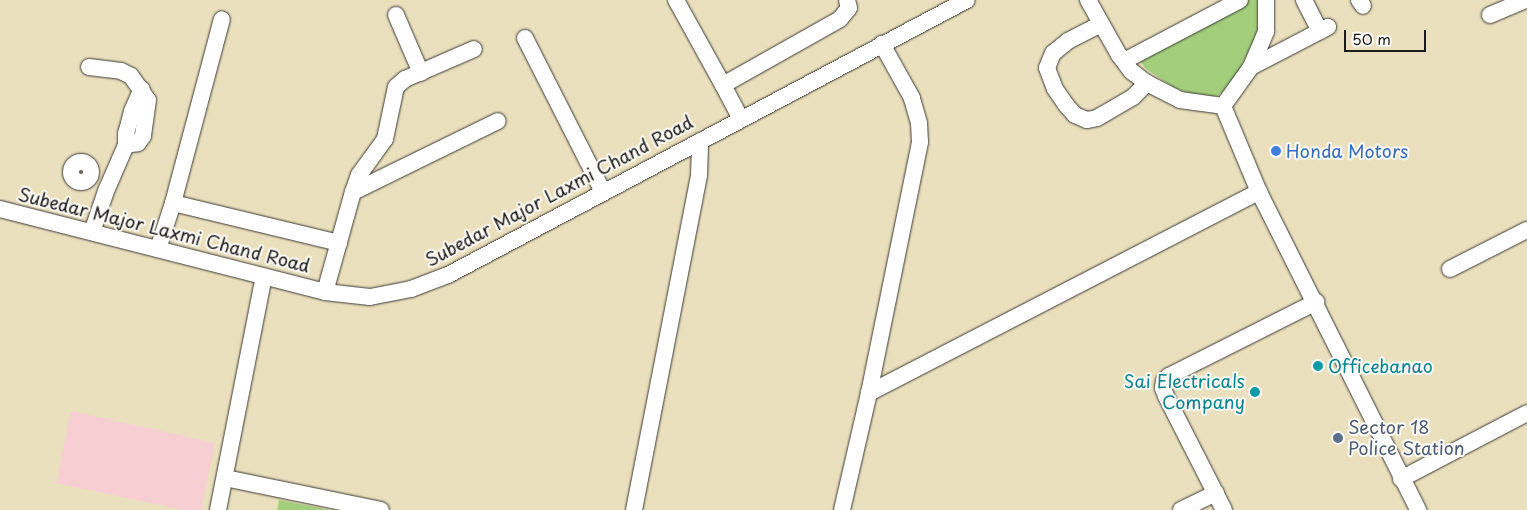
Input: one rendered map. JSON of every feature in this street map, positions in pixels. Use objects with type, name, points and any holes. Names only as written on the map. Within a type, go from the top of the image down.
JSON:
[{"type":"street","points":[[676,0],[741,119]]},
{"type":"street","points":[[723,85],[840,19],[848,8],[847,0]]},
{"type":"street","name":"Subedar Major Laxmi Chand Road","points":[[0,209],[325,292],[370,297],[410,289],[448,275],[967,0]]},
{"type":"street","points":[[1088,0],[1124,61],[1147,83],[1180,100],[1223,106]]},
{"type":"street","points":[[1124,61],[1240,0]]},
{"type":"street","points":[[1223,106],[1251,67],[1266,31],[1266,0]]},
{"type":"street","points":[[1251,67],[1324,29],[1304,0]]},
{"type":"street","points":[[1490,15],[1526,0]]},
{"type":"street","points":[[396,15],[421,73]]},
{"type":"street","points":[[158,249],[173,204],[222,19]]},
{"type":"street","points":[[1101,24],[1068,41],[1053,53],[1047,68],[1055,89],[1066,105],[1075,115],[1087,120],[1097,118],[1133,97],[1147,83]]},
{"type":"street","points":[[525,38],[603,192]]},
{"type":"street","points":[[842,510],[869,393],[920,142],[919,123],[912,98],[882,44]]},
{"type":"street","points":[[325,292],[359,175],[385,139],[396,87],[405,79],[474,49]]},
{"type":"street","points":[[88,67],[125,72],[134,78],[148,100],[143,136],[138,142],[126,144],[92,232]]},
{"type":"street","points":[[1223,106],[1260,192],[1418,510]]},
{"type":"street","points":[[353,192],[498,121]]},
{"type":"street","points":[[634,510],[699,175],[700,141]]},
{"type":"street","points":[[90,175],[108,187]]},
{"type":"street","points":[[869,393],[1260,192]]},
{"type":"street","points":[[173,204],[339,243]]},
{"type":"street","points":[[1450,269],[1527,230]]},
{"type":"street","points":[[218,510],[264,276]]},
{"type":"street","points":[[1224,510],[1162,388],[1164,381],[1169,376],[1316,302]]},
{"type":"street","points":[[1402,479],[1527,413]]},
{"type":"street","points":[[225,478],[381,510]]},
{"type":"street","points":[[1181,510],[1216,493]]},
{"type":"shaded area","points":[[71,411],[215,443],[201,510],[184,510],[56,483]]},
{"type":"green space","points":[[1248,0],[1259,0],[1261,19],[1253,43],[1231,85],[1217,96],[1198,97],[1173,87],[1146,69],[1139,60]]},
{"type":"green space","points":[[279,500],[330,510],[277,510]]},
{"type":"place","name":"Honda Motors","points":[[1276,151]]},
{"type":"place","name":"Officebanao","points":[[1318,366]]},
{"type":"place","name":"Sai Electricals Company","points":[[1255,392]]},
{"type":"place","name":"Sector 18 Police Station","points":[[1338,438]]}]
